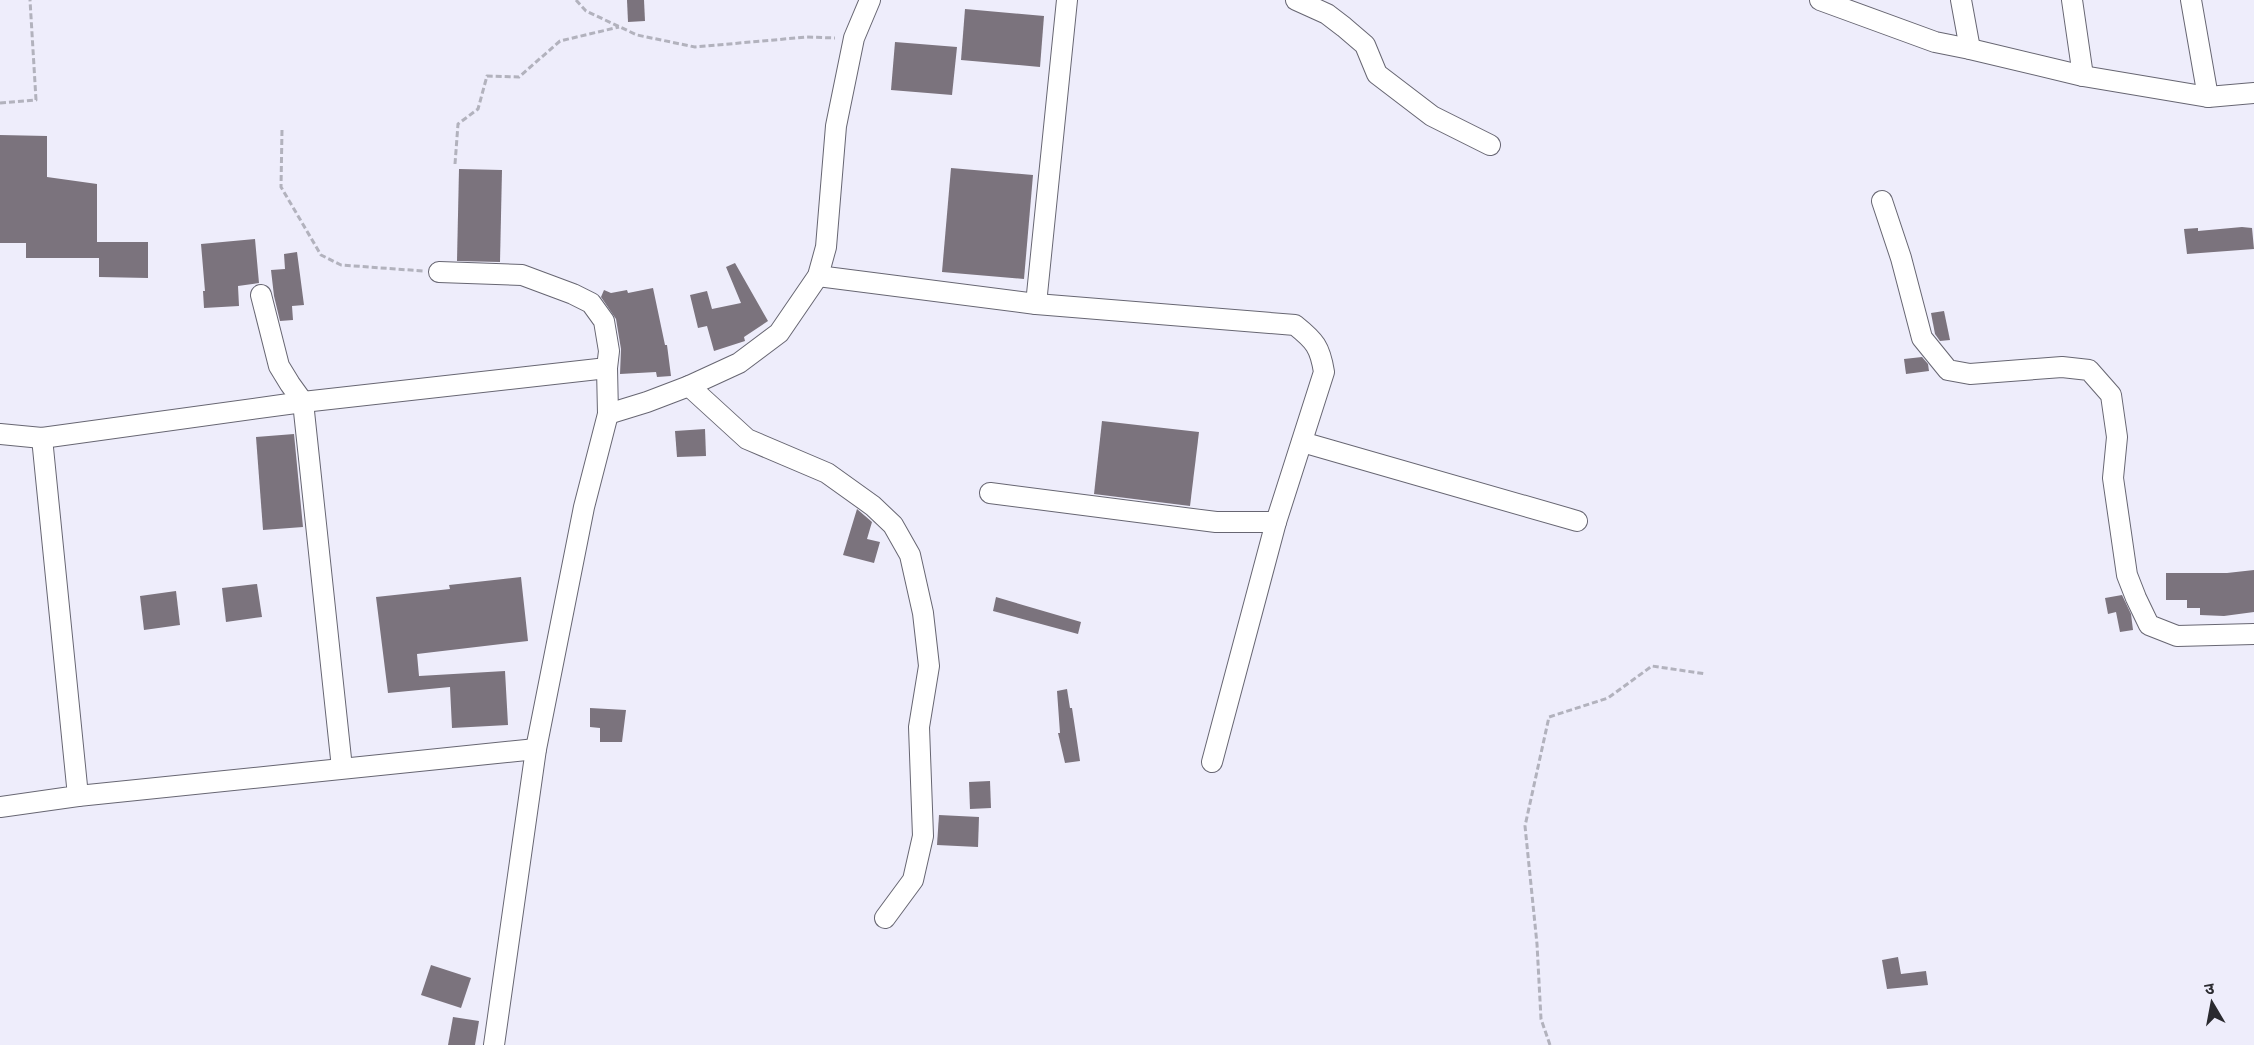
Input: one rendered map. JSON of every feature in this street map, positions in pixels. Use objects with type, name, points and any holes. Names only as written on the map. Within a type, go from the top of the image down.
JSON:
[{"type":"street","points":[[608,414],[689,386],[739,363],[779,333],[818,276],[826,247],[836,126],[855,38],[870,0]]},
{"type":"street","points":[[1036,303],[1067,0]]},
{"type":"street","points":[[1296,0],[1328,14],[1344,27],[1365,45],[1377,74],[1432,116],[1490,145]]},
{"type":"street","points":[[1961,0],[1970,48]]},
{"type":"street","points":[[2072,0],[2083,76]]},
{"type":"street","points":[[2191,0],[2208,97]]},
{"type":"street","points":[[1828,2],[1935,42],[1970,48],[2083,76],[2208,97],[2254,93]]},
{"type":"street","points":[[1882,201],[1901,258],[1922,338],[1948,370],[1970,374],[2061,367],[2089,370],[2111,395],[2117,437],[2113,477],[2127,575],[2149,625],[2177,636],[2254,634]]},
{"type":"street","points":[[439,272],[522,275],[573,294],[591,303],[604,321],[609,351],[608,414],[584,507],[536,749],[494,1045]]},
{"type":"street","points":[[818,276],[1036,303],[1294,325],[1313,340],[1321,352],[1324,372],[1276,522],[1212,762]]},
{"type":"street","points":[[261,295],[279,366],[303,402],[342,768]]},
{"type":"street","points":[[0,434],[42,438],[303,402],[607,368]]},
{"type":"street","points":[[689,386],[747,439],[827,473],[873,506],[893,525],[910,555],[923,613],[929,666],[919,727],[923,836],[913,880],[885,918]]},
{"type":"street","points":[[42,438],[78,796]]},
{"type":"street","points":[[1302,442],[1577,521]]},
{"type":"street","points":[[990,493],[1216,522],[1276,522]]},
{"type":"street","points":[[0,807],[78,796],[536,749]]},
{"type":"path","points":[[0,103],[36,100],[30,0]]},
{"type":"path","points":[[576,0],[586,10],[637,35],[695,47],[807,37],[855,38]]},
{"type":"path","points":[[455,164],[458,124],[478,109],[487,76],[519,77],[560,41],[620,27]]},
{"type":"path","points":[[282,130],[281,188],[321,255],[340,265],[439,272]]},
{"type":"path","points":[[1550,1045],[1540,1019],[1537,944],[1525,826],[1549,717],[1608,698],[1652,666],[1706,674]]},
{"type":"building","points":[[627,0],[644,0],[645,21],[628,22]]},
{"type":"building","points":[[965,9],[1044,16],[1040,67],[961,60]]},
{"type":"building","points":[[895,42],[957,47],[952,95],[891,90]]},
{"type":"building","points":[[0,135],[47,136],[47,177],[97,184],[97,242],[148,242],[148,278],[99,277],[99,258],[26,258],[26,243],[0,243]]},
{"type":"building","points":[[951,168],[1033,175],[1024,279],[942,272]]},
{"type":"building","points":[[459,169],[502,170],[500,262],[457,261]]},
{"type":"building","points":[[2198,228],[2198,231],[2252,228],[2254,249],[2187,254],[2184,229]]},
{"type":"building","points":[[255,239],[259,283],[238,286],[239,306],[204,308],[201,244]]},
{"type":"building","points":[[297,252],[304,305],[292,306],[293,320],[280,321],[271,270],[285,269],[284,254]]},
{"type":"building","points":[[735,263],[768,321],[744,337],[745,341],[714,351],[707,326],[698,328],[690,295],[707,291],[712,309],[741,303],[726,267]]},
{"type":"building","points":[[653,288],[665,345],[667,345],[671,376],[657,377],[656,372],[620,374],[621,349],[616,319],[601,297],[604,290],[611,293],[627,290],[628,293]]},
{"type":"building","points":[[1944,311],[1950,340],[1940,341],[1935,334],[1931,313]]},
{"type":"building","points":[[1922,357],[1928,364],[1929,371],[1906,374],[1904,359]]},
{"type":"building","points":[[1102,421],[1199,432],[1190,506],[1094,494]]},
{"type":"building","points":[[705,429],[706,456],[677,457],[675,431]]},
{"type":"building","points":[[294,434],[303,527],[263,530],[256,437]]},
{"type":"building","points":[[857,509],[872,522],[867,539],[880,542],[874,563],[843,555]]},
{"type":"building","points":[[2254,570],[2254,612],[2224,616],[2200,615],[2200,608],[2187,608],[2187,600],[2166,600],[2166,573],[2227,573]]},
{"type":"building","points":[[521,577],[528,641],[417,654],[419,676],[505,671],[508,725],[452,728],[450,687],[388,693],[376,597],[450,589],[449,585]]},
{"type":"building","points":[[257,584],[262,617],[226,622],[222,588]]},
{"type":"building","points":[[176,591],[180,625],[144,630],[140,596]]},
{"type":"building","points":[[2122,595],[2131,614],[2133,630],[2120,632],[2116,612],[2108,614],[2105,598]]},
{"type":"building","points":[[996,597],[1081,622],[1078,634],[993,611]]},
{"type":"building","points":[[1067,689],[1080,761],[1065,763],[1058,733],[1060,733],[1057,691]]},
{"type":"building","points":[[590,708],[626,710],[622,742],[600,742],[600,728],[590,727]]},
{"type":"building","points":[[990,781],[991,808],[970,809],[969,782]]},
{"type":"building","points":[[939,815],[979,817],[978,847],[937,845]]},
{"type":"building","points":[[1898,957],[1901,974],[1926,971],[1928,985],[1887,989],[1882,960]]},
{"type":"building","points":[[431,965],[471,978],[461,1008],[421,995]]},
{"type":"building","points":[[453,1017],[479,1021],[475,1045],[448,1045]]}]
